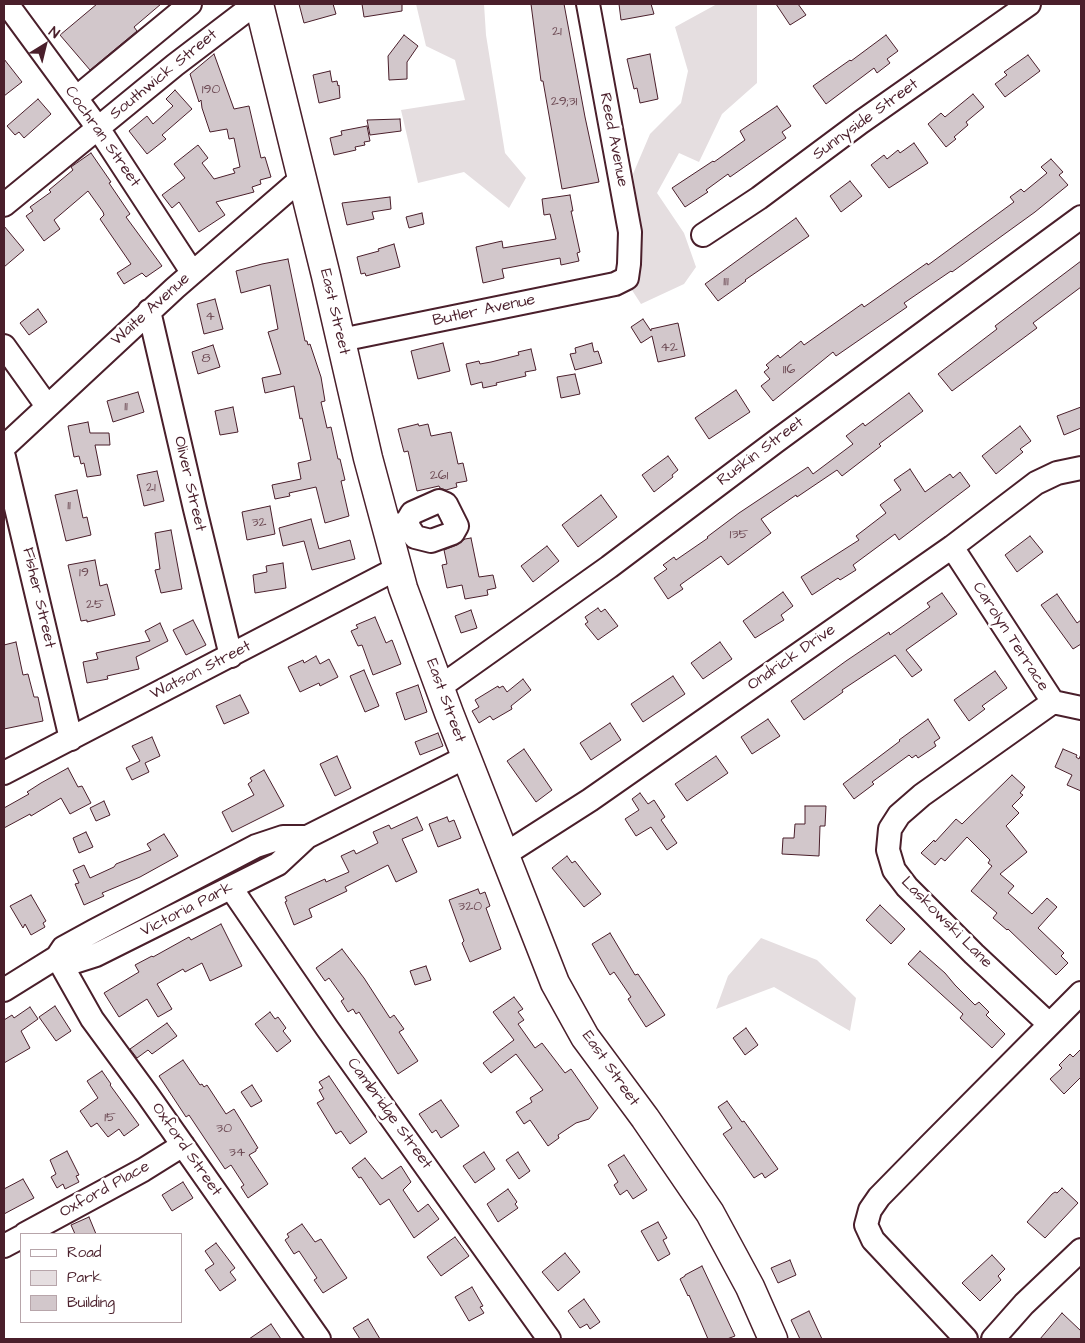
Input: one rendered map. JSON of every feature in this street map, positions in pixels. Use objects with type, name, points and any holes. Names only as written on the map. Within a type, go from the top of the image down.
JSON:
[{"type":"main road","name":"East Street","points":[[259,4],[368,458],[396,525],[398,568],[466,757],[555,983],[586,1037],[645,1118],[710,1213],[750,1287],[773,1339]]},
{"type":"street","name":"Cochran Street","points":[[6,4],[98,128],[192,272]]},
{"type":"street","points":[[76,98],[190,4]]},
{"type":"street","name":"Southwick Street","points":[[4,205],[186,57],[255,4]]},
{"type":"street","name":"Reed Avenue","points":[[588,4],[630,232],[629,264],[626,278]]},
{"type":"street","name":"Sunnyside Street","points":[[703,235],[759,198],[861,122],[1029,4]]},
{"type":"street","points":[[161,28],[186,57]]},
{"type":"street","name":"Waite Avenue","points":[[4,447],[192,272],[302,178]]},
{"type":"street","name":"Ruskin Street","points":[[440,688],[610,567],[782,436],[1081,217]]},
{"type":"street","name":"Butler Avenue","points":[[341,340],[615,284],[626,278]]},
{"type":"street","name":"Oliver Street","points":[[149,311],[231,656]]},
{"type":"street","points":[[4,346],[47,406]]},
{"type":"street","name":"Fisher Street","points":[[4,457],[71,739]]},
{"type":"street","name":"Ondrick Drive","points":[[504,855],[590,800],[952,547],[1036,483],[1057,473],[1081,468]]},
{"type":"street","name":"Carolyn Terrace","points":[[952,547],[1053,702],[1081,708]]},
{"type":"street","name":"Watson Street","points":[[4,773],[398,568]]},
{"type":"street","name":"Laskowski Lane","points":[[1050,1024],[974,954],[908,887],[894,870],[888,850],[890,830],[899,815],[922,795],[1053,702]]},
{"type":"street","name":"Victoria Park","points":[[58,957],[74,962],[96,955],[278,864],[307,837],[466,757]]},
{"type":"street","name":"Victoria Park","points":[[4,990],[58,957],[64,948],[256,846],[283,837],[307,837]]},
{"type":"street","name":"Cambridge Street","points":[[231,888],[327,1028],[549,1339]]},
{"type":"street","name":"Oxford Street","points":[[58,957],[92,1019],[183,1145],[318,1339]]},
{"type":"street","points":[[966,1339],[873,1240],[866,1225],[870,1210],[879,1197],[1081,993]]},
{"type":"street","name":"Oxford Place","points":[[27,1233],[143,1170],[183,1145]]},
{"type":"street","points":[[4,1246],[20,1237]]},
{"type":"street","points":[[993,1339],[1024,1304],[1081,1250]]},
{"type":"green space","points":[[416,4],[484,4],[486,35],[505,153],[526,178],[509,208],[464,172],[418,183],[401,110],[465,100],[455,60],[426,46]]},
{"type":"green space","points":[[717,4],[757,4],[757,83],[722,114],[699,162],[679,153],[657,193],[684,233],[696,267],[684,284],[641,304],[630,287],[639,272],[642,245],[633,174],[650,134],[681,103],[688,71],[675,27]]},
{"type":"green space","points":[[761,938],[817,960],[856,998],[850,1031],[774,987],[716,1009],[728,976]]},
{"type":"building","points":[[97,4],[161,4],[134,27],[137,31],[90,70],[60,35]]},
{"type":"building","points":[[299,4],[333,4],[336,14],[304,23]]},
{"type":"building","points":[[362,4],[402,4],[402,11],[364,17]]},
{"type":"building","points":[[531,4],[564,4],[599,182],[562,189],[543,81],[541,81]]},
{"type":"building","points":[[619,4],[651,4],[654,14],[621,20]]},
{"type":"building","points":[[776,4],[798,4],[806,15],[790,25]]},
{"type":"building","points":[[404,35],[418,46],[407,62],[407,79],[389,80],[388,56]]},
{"type":"building","points":[[886,35],[898,51],[887,59],[890,63],[877,73],[874,68],[826,104],[813,86]]},
{"type":"building","points":[[214,54],[234,109],[249,106],[261,158],[265,157],[271,177],[260,180],[261,184],[252,187],[254,192],[216,202],[225,215],[199,232],[179,202],[172,208],[162,195],[185,178],[174,164],[198,145],[208,158],[202,163],[214,179],[235,173],[233,169],[240,167],[234,138],[229,139],[227,129],[210,132],[201,100],[199,102],[190,74]]},
{"type":"building","points":[[650,54],[658,99],[640,103],[637,88],[634,89],[627,59]]},
{"type":"building","points":[[1028,55],[1040,71],[1005,97],[995,84],[1007,75],[1004,72]]},
{"type":"building","points":[[4,59],[22,82],[4,96]]},
{"type":"building","points":[[330,71],[332,82],[337,81],[339,85],[340,98],[319,103],[313,75]]},
{"type":"building","points":[[175,90],[192,109],[162,135],[166,139],[147,154],[129,131],[147,116],[153,124],[173,106],[166,99]]},
{"type":"building","points":[[973,94],[984,107],[966,122],[968,125],[946,147],[928,124],[941,113],[945,117]]},
{"type":"building","points":[[38,99],[51,114],[24,138],[19,132],[15,135],[7,126]]},
{"type":"building","points":[[777,106],[791,126],[782,132],[786,138],[730,177],[728,174],[706,190],[708,192],[685,207],[672,188],[745,140],[740,131]]},
{"type":"building","points":[[400,119],[401,131],[370,135],[367,120]]},
{"type":"building","points":[[367,126],[370,141],[364,142],[365,145],[355,147],[356,150],[334,155],[330,138],[342,135],[341,131]]},
{"type":"building","points":[[914,143],[928,163],[889,188],[871,165],[884,155],[887,159],[898,150],[900,153]]},
{"type":"building","points":[[91,153],[130,214],[126,217],[162,266],[146,277],[142,273],[124,284],[117,273],[131,264],[100,219],[104,215],[103,212],[88,191],[54,220],[60,229],[44,241],[26,216],[33,211],[30,207],[51,192],[49,190],[73,170],[71,167]]},
{"type":"building","points":[[1051,159],[1063,172],[1059,175],[1068,185],[1035,212],[952,272],[904,303],[907,307],[836,356],[833,352],[773,401],[761,386],[770,379],[764,372],[769,368],[766,365],[778,355],[780,358],[801,341],[804,345],[862,304],[864,307],[927,263],[928,265],[1014,202],[1010,197],[1021,189],[1024,192],[1047,173],[1041,167]]},
{"type":"building","points":[[850,181],[862,196],[841,212],[830,196]]},
{"type":"building","points":[[570,195],[573,211],[571,211],[580,252],[577,253],[579,261],[561,265],[560,258],[502,269],[504,278],[483,283],[476,247],[502,241],[503,248],[556,239],[550,214],[544,215],[542,199]]},
{"type":"building","points":[[390,197],[391,209],[372,212],[374,219],[347,225],[342,203]]},
{"type":"building","points":[[422,213],[424,224],[409,228],[406,217]]},
{"type":"building","points":[[796,218],[809,236],[718,301],[705,284]]},
{"type":"building","points":[[4,226],[24,250],[4,267]]},
{"type":"building","points":[[394,244],[400,267],[366,276],[365,273],[361,274],[357,257],[379,251],[378,249]]},
{"type":"building","points":[[288,259],[305,341],[307,341],[308,345],[310,344],[321,377],[325,401],[321,402],[327,428],[331,427],[345,480],[341,481],[349,516],[325,523],[316,487],[289,493],[290,496],[275,499],[272,485],[301,479],[298,463],[311,460],[302,418],[300,419],[294,386],[265,393],[262,378],[281,374],[268,332],[278,329],[270,285],[241,293],[236,271]]},
{"type":"building","points":[[1081,261],[1081,287],[1033,323],[1037,328],[952,391],[938,374],[997,329],[995,326]]},
{"type":"building","points":[[215,299],[223,329],[204,334],[197,304]]},
{"type":"building","points":[[38,309],[47,322],[29,335],[20,323]]},
{"type":"building","points":[[643,319],[651,331],[651,329],[678,323],[685,356],[658,362],[652,336],[641,343],[631,327]]},
{"type":"building","points":[[443,343],[450,371],[418,379],[411,351]]},
{"type":"building","points":[[592,343],[594,352],[598,351],[602,363],[575,370],[570,354],[576,353],[575,348]]},
{"type":"building","points":[[213,345],[220,367],[198,374],[192,352]]},
{"type":"building","points":[[531,349],[536,370],[525,372],[526,376],[483,388],[482,382],[471,385],[466,364],[479,361],[480,364],[491,362],[519,355],[518,352]]},
{"type":"building","points":[[575,374],[580,394],[561,398],[557,377]]},
{"type":"building","points":[[736,390],[750,412],[709,439],[695,418]]},
{"type":"building","points":[[138,392],[144,412],[113,422],[107,401]]},
{"type":"building","points":[[909,393],[923,411],[879,444],[881,446],[842,476],[837,470],[761,519],[771,533],[728,565],[721,556],[680,585],[683,589],[668,599],[654,578],[667,569],[663,565],[674,557],[676,560],[708,538],[739,513],[808,467],[813,474],[853,444],[846,436],[863,423],[865,426]]},
{"type":"building","points":[[233,407],[238,432],[220,435],[215,411]]},
{"type":"building","points":[[1081,407],[1081,428],[1064,435],[1057,416]]},
{"type":"building","points":[[88,422],[90,433],[109,433],[110,445],[95,445],[101,475],[87,477],[84,463],[81,464],[79,456],[74,457],[68,426]]},
{"type":"building","points":[[418,424],[419,426],[428,424],[431,436],[451,432],[458,464],[463,463],[467,481],[456,483],[457,487],[446,490],[439,486],[417,491],[408,451],[404,452],[398,429]]},
{"type":"building","points":[[1020,426],[1031,441],[1020,449],[1023,452],[996,474],[982,456]]},
{"type":"building","points":[[668,456],[678,470],[672,475],[673,477],[654,492],[642,475]]},
{"type":"building","points":[[910,469],[925,492],[950,474],[953,478],[960,472],[970,486],[899,540],[895,534],[853,565],[856,570],[840,580],[838,578],[812,595],[801,577],[859,540],[856,536],[886,513],[880,505],[901,490],[894,480]]},
{"type":"building","points":[[157,471],[164,501],[144,506],[137,475]]},
{"type":"building","points":[[77,490],[83,518],[87,517],[91,535],[66,541],[55,495]]},
{"type":"building","points":[[601,495],[617,517],[578,547],[562,525]]},
{"type":"building","points":[[270,506],[275,534],[247,540],[242,512]]},
{"type":"building","points":[[311,519],[319,549],[350,540],[355,559],[312,570],[304,541],[283,546],[279,528]]},
{"type":"building","points":[[171,530],[182,589],[161,593],[155,570],[160,569],[155,533]]},
{"type":"building","points":[[1030,536],[1043,552],[1017,572],[1005,555]]},
{"type":"building","points":[[471,538],[479,577],[493,575],[496,588],[487,590],[488,595],[465,599],[462,585],[447,588],[442,565],[447,564],[444,550],[457,545],[465,539]]},
{"type":"building","points":[[547,546],[559,561],[533,582],[521,566]]},
{"type":"building","points":[[95,560],[100,586],[107,584],[115,615],[87,622],[87,620],[81,621],[68,565]]},
{"type":"building","points":[[283,563],[286,588],[255,593],[253,575],[267,572],[266,566]]},
{"type":"building","points":[[783,592],[793,606],[781,615],[784,620],[755,638],[743,621]]},
{"type":"building","points":[[942,593],[957,614],[906,650],[922,670],[912,677],[895,655],[842,690],[843,692],[804,720],[791,701],[846,661],[889,632],[890,635],[930,607],[927,603]]},
{"type":"building","points":[[1057,594],[1077,623],[1081,620],[1081,644],[1073,649],[1041,605]]},
{"type":"building","points":[[598,608],[601,612],[605,609],[618,626],[598,640],[585,624],[588,622],[585,617]]},
{"type":"building","points":[[471,610],[477,628],[461,633],[455,616]]},
{"type":"building","points":[[375,617],[386,643],[392,640],[401,664],[373,675],[362,645],[358,646],[351,631],[358,628],[356,625]]},
{"type":"building","points":[[193,620],[206,645],[186,655],[173,630]]},
{"type":"building","points":[[160,623],[168,641],[136,657],[139,669],[107,676],[108,679],[87,683],[83,662],[98,659],[96,653],[150,641],[145,631]]},
{"type":"building","points":[[16,642],[23,675],[28,674],[34,697],[38,697],[43,721],[4,729],[4,645]]},
{"type":"building","points":[[720,642],[732,659],[703,679],[691,663]]},
{"type":"building","points":[[316,656],[320,664],[329,659],[338,677],[320,686],[319,683],[300,692],[288,667],[303,660],[304,663]]},
{"type":"building","points":[[364,670],[379,706],[365,712],[350,676]]},
{"type":"building","points":[[995,671],[1007,688],[982,706],[985,709],[969,721],[954,700]]},
{"type":"building","points":[[673,676],[685,694],[643,722],[631,704]]},
{"type":"building","points":[[523,679],[531,690],[511,706],[512,709],[493,720],[490,716],[479,723],[472,711],[479,707],[475,700],[498,686],[499,688],[503,686],[507,692]]},
{"type":"building","points":[[418,685],[427,712],[405,720],[396,693]]},
{"type":"building","points":[[240,695],[249,713],[224,724],[216,706]]},
{"type":"building","points":[[768,719],[780,736],[752,754],[741,737]]},
{"type":"building","points":[[928,719],[940,738],[934,742],[936,746],[918,758],[916,755],[912,758],[909,755],[872,782],[874,784],[854,799],[843,784]]},
{"type":"building","points":[[610,723],[621,740],[591,760],[580,743]]},
{"type":"building","points":[[438,733],[443,746],[420,755],[415,742]]},
{"type":"building","points":[[152,737],[160,756],[145,763],[149,772],[132,780],[126,768],[140,761],[132,746]]},
{"type":"building","points":[[524,749],[552,790],[536,802],[507,761]]},
{"type":"building","points":[[1063,749],[1077,755],[1076,757],[1079,759],[1081,754],[1081,791],[1067,785],[1072,775],[1055,767]]},
{"type":"building","points":[[337,756],[351,788],[335,796],[320,764]]},
{"type":"building","points":[[716,756],[728,773],[687,801],[675,784]]},
{"type":"building","points":[[68,768],[78,787],[82,786],[91,803],[70,814],[61,798],[31,816],[30,814],[4,828],[4,808],[29,794],[27,792],[41,783]]},
{"type":"building","points":[[264,770],[284,806],[232,832],[222,812],[254,795],[248,784],[252,781],[250,778]]},
{"type":"building","points":[[1012,775],[1025,787],[1020,793],[1023,795],[1012,806],[1019,813],[1006,826],[1027,852],[1000,874],[1014,886],[1008,893],[1032,914],[1047,898],[1057,907],[1038,928],[1064,953],[1061,956],[1068,963],[1056,975],[1008,929],[993,918],[997,913],[971,891],[992,866],[988,863],[990,860],[967,837],[945,861],[941,858],[935,865],[921,853],[934,840],[935,842],[956,819],[962,824]]},
{"type":"building","points":[[640,793],[648,804],[654,800],[665,817],[661,820],[677,843],[667,850],[651,827],[636,836],[625,819],[639,810],[632,799]]},
{"type":"building","points":[[104,801],[110,815],[96,821],[90,808]]},
{"type":"building","points":[[805,806],[826,806],[825,826],[820,826],[819,856],[782,854],[783,838],[794,838],[795,824],[805,824]]},
{"type":"building","points":[[417,817],[423,830],[402,839],[417,872],[396,882],[388,865],[345,887],[347,891],[309,909],[312,917],[294,925],[285,902],[287,901],[285,897],[325,879],[326,882],[349,872],[341,856],[354,850],[356,854],[378,843],[373,832],[389,825],[391,829]]},
{"type":"building","points":[[447,817],[449,822],[454,820],[461,838],[438,847],[429,824]]},
{"type":"building","points":[[86,832],[93,847],[79,853],[73,838]]},
{"type":"building","points":[[164,834],[178,856],[140,877],[102,893],[104,896],[84,905],[75,884],[79,883],[73,870],[84,865],[90,878],[114,867],[116,864],[151,850],[147,844]]},
{"type":"building","points":[[567,856],[572,863],[575,861],[601,894],[584,907],[552,868]]},
{"type":"building","points":[[478,889],[480,894],[485,892],[490,906],[486,908],[501,949],[470,962],[449,900]]},
{"type":"building","points":[[31,895],[46,921],[43,923],[45,927],[31,935],[25,924],[23,928],[10,906]]},
{"type":"building","points":[[880,905],[905,929],[891,944],[866,920]]},
{"type":"building","points":[[221,924],[242,966],[210,981],[202,963],[185,972],[183,969],[157,984],[172,1009],[158,1017],[147,999],[119,1017],[104,993],[139,972],[135,965],[189,937],[191,940]]},
{"type":"building","points":[[610,933],[635,975],[638,974],[665,1015],[646,1027],[628,999],[631,997],[614,972],[610,975],[592,944]]},
{"type":"building","points":[[342,949],[390,1018],[394,1015],[404,1029],[399,1032],[418,1061],[398,1074],[359,1012],[356,1014],[353,1009],[348,1012],[341,1001],[344,999],[329,978],[325,981],[316,968]]},
{"type":"building","points":[[920,951],[945,973],[975,1005],[979,1002],[989,1012],[986,1015],[1005,1034],[992,1048],[960,1018],[963,1014],[908,964]]},
{"type":"building","points":[[426,966],[431,980],[415,985],[410,971]]},
{"type":"building","points":[[514,997],[523,1009],[518,1012],[524,1020],[518,1024],[535,1048],[542,1043],[565,1073],[571,1069],[598,1108],[589,1119],[576,1123],[558,1135],[559,1138],[548,1146],[530,1120],[524,1124],[516,1112],[532,1102],[530,1098],[543,1090],[516,1054],[491,1073],[483,1063],[514,1040],[493,1012]]},
{"type":"building","points":[[55,1006],[71,1031],[56,1041],[39,1017]]},
{"type":"building","points":[[30,1007],[38,1019],[21,1031],[30,1048],[4,1063],[4,1020],[12,1015],[14,1018]]},
{"type":"building","points":[[270,1012],[275,1019],[278,1017],[286,1028],[283,1031],[291,1041],[277,1052],[255,1024]]},
{"type":"building","points":[[167,1023],[177,1036],[152,1054],[148,1050],[137,1058],[130,1049]]},
{"type":"building","points":[[746,1028],[758,1045],[745,1055],[733,1038]]},
{"type":"building","points":[[1081,1049],[1081,1077],[1064,1094],[1050,1079],[1062,1068],[1059,1065],[1070,1054],[1073,1057]]},
{"type":"building","points":[[183,1060],[200,1085],[202,1084],[204,1087],[207,1085],[226,1114],[234,1109],[258,1148],[249,1155],[268,1184],[248,1198],[241,1187],[244,1185],[231,1165],[225,1169],[189,1115],[186,1117],[159,1076]]},
{"type":"building","points":[[102,1071],[139,1125],[124,1136],[119,1129],[108,1137],[97,1123],[91,1127],[80,1111],[98,1098],[87,1081]]},
{"type":"building","points":[[329,1076],[367,1132],[350,1144],[341,1131],[336,1134],[317,1103],[324,1099],[319,1090],[323,1088],[319,1082]]},
{"type":"building","points":[[252,1085],[262,1101],[251,1107],[241,1092]]},
{"type":"building","points":[[441,1100],[459,1126],[441,1138],[436,1130],[432,1133],[419,1114]]},
{"type":"building","points":[[727,1101],[742,1122],[744,1121],[778,1169],[765,1178],[762,1173],[754,1178],[723,1134],[732,1128],[718,1107]]},
{"type":"building","points":[[67,1151],[79,1175],[76,1176],[79,1182],[65,1189],[63,1184],[57,1188],[51,1177],[56,1174],[50,1160]]},
{"type":"building","points":[[484,1152],[495,1169],[475,1183],[463,1166]]},
{"type":"building","points":[[518,1152],[530,1171],[519,1179],[506,1160]]},
{"type":"building","points":[[624,1155],[647,1190],[633,1199],[627,1190],[620,1195],[614,1185],[618,1182],[608,1165]]},
{"type":"building","points":[[365,1158],[382,1179],[401,1166],[411,1182],[403,1190],[418,1212],[428,1204],[439,1219],[414,1238],[389,1199],[380,1205],[361,1177],[359,1178],[352,1168]]},
{"type":"building","points":[[23,1179],[34,1198],[4,1214],[4,1189]]},
{"type":"building","points":[[183,1182],[193,1198],[172,1211],[162,1195]]},
{"type":"building","points":[[1062,1188],[1078,1203],[1045,1238],[1027,1222],[1052,1194],[1057,1193]]},
{"type":"building","points":[[508,1189],[517,1202],[515,1204],[518,1208],[498,1222],[487,1204]]},
{"type":"building","points":[[89,1217],[96,1233],[75,1233],[71,1225]]},
{"type":"building","points":[[658,1222],[667,1238],[663,1240],[670,1254],[658,1261],[641,1231]]},
{"type":"building","points":[[302,1224],[315,1242],[321,1239],[347,1278],[323,1293],[314,1280],[317,1278],[299,1251],[294,1254],[285,1240],[289,1237],[287,1234]]},
{"type":"building","points":[[455,1237],[469,1256],[441,1276],[427,1257]]},
{"type":"building","points":[[216,1243],[235,1268],[230,1272],[236,1280],[220,1291],[205,1270],[214,1264],[205,1251]]},
{"type":"building","points":[[565,1253],[580,1272],[558,1291],[542,1272]]},
{"type":"building","points":[[992,1255],[1005,1269],[998,1276],[1001,1280],[980,1301],[962,1283]]},
{"type":"building","points":[[790,1260],[796,1275],[778,1283],[771,1268]]},
{"type":"building","points":[[702,1266],[735,1336],[727,1339],[708,1339],[680,1279]]},
{"type":"building","points":[[472,1287],[483,1306],[480,1307],[484,1313],[469,1321],[455,1297]]},
{"type":"building","points":[[584,1299],[600,1322],[590,1329],[587,1324],[580,1328],[568,1311]]},
{"type":"building","points":[[809,1311],[822,1339],[800,1339],[791,1320]]},
{"type":"building","points":[[1062,1313],[1081,1331],[1081,1339],[1040,1339]]},
{"type":"building","points":[[368,1319],[380,1339],[360,1339],[353,1328]]},
{"type":"building","points":[[271,1324],[281,1339],[249,1339]]}]
